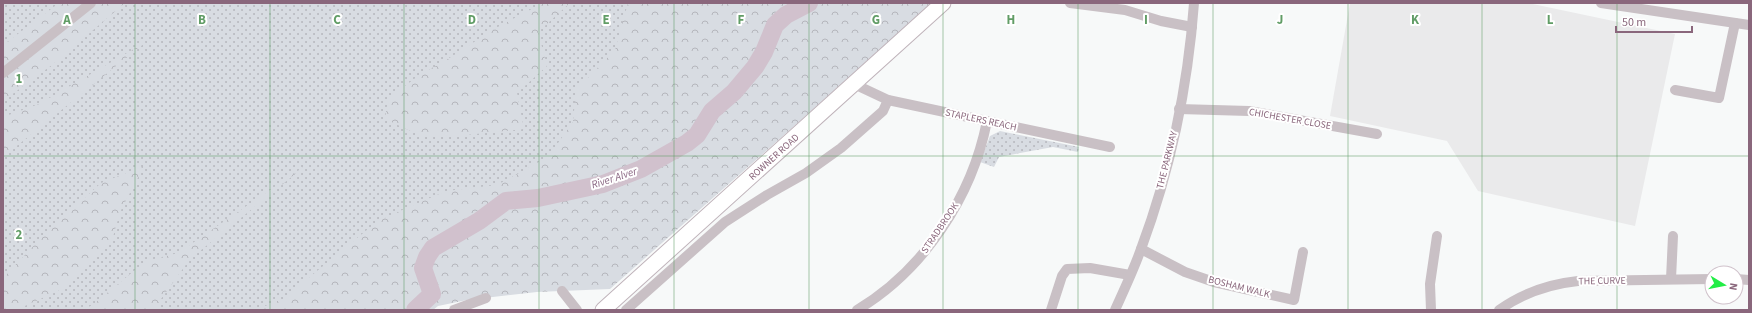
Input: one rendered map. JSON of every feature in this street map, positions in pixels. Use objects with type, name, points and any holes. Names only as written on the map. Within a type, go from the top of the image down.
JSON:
[{"type":"main road","name":"ROWNER ROAD","points":[[603,310],[943,3]]},
{"type":"street","points":[[3,73],[90,3]]},
{"type":"street","points":[[1074,3],[1125,10],[1161,21],[1192,27]]},
{"type":"street","name":"THE PARKWAY","points":[[1115,310],[1141,249],[1160,191],[1179,109],[1192,27],[1194,3]]},
{"type":"street","points":[[1601,3],[1655,7],[1749,25]]},
{"type":"street","points":[[1675,90],[1719,98],[1735,23]]},
{"type":"street","name":"STAPLERS REACH","points":[[854,84],[888,100],[1110,147]]},
{"type":"street","points":[[626,310],[725,222],[767,195],[806,173],[841,148],[883,112],[888,100]]},
{"type":"street","name":"CHICHESTER CLOSE","points":[[1179,109],[1249,111],[1377,134]]},
{"type":"street","name":"STRADBROOK","points":[[857,310],[881,295],[903,276],[945,223],[963,193],[971,175],[982,146],[987,121]]},
{"type":"street","points":[[1430,310],[1430,284],[1437,236]]},
{"type":"street","points":[[1671,279],[1673,236]]},
{"type":"street","name":"BOSHAM WALK","points":[[1141,249],[1185,272],[1214,282],[1294,300],[1303,252]]},
{"type":"street","points":[[1051,310],[1062,276],[1067,269],[1090,268],[1130,276]]},
{"type":"street","name":"THE CURVE","points":[[1499,310],[1533,291],[1558,283],[1578,281],[1704,279]]},
{"type":"street","points":[[562,291],[577,310]]},
{"type":"street","points":[[454,310],[486,298]]},
{"type":"shaded area","points":[[1350,3],[1528,3],[1675,34],[1635,226],[1478,191],[1447,141],[1330,116]]},
{"type":"green space","points":[[3,3],[777,3],[384,310],[3,310]]},
{"type":"green space","points":[[59,3],[125,3],[52,65],[3,101],[3,45]]},
{"type":"green space","points":[[543,3],[570,3],[538,32],[547,66],[517,93],[524,129],[456,136],[419,135],[385,119],[388,99],[418,76],[494,29]]},
{"type":"green space","points":[[628,3],[933,3],[610,289],[537,292],[467,300],[438,306],[433,310],[255,310],[283,299],[379,220],[446,191],[497,185],[548,157],[573,122],[576,90],[615,50]]},
{"type":"green space","points":[[146,42],[3,157],[3,117],[39,104]]},
{"type":"green space","points":[[1000,131],[1079,147],[1078,152],[1053,147],[999,157],[994,167],[980,162],[990,136]]},
{"type":"green space","points":[[144,166],[120,212],[113,237],[60,290],[16,310],[3,310],[3,278],[44,235],[101,183]]},
{"type":"green space","points":[[305,166],[190,259],[153,310],[84,310],[95,303],[146,261],[178,253]]},
{"type":"waterway","name":"River Alver","points":[[415,310],[432,294],[423,268],[427,257],[433,248],[479,221],[506,201],[538,198],[603,184],[641,169],[687,143],[697,135],[712,111],[734,92],[755,67],[764,52],[775,25],[786,15],[809,3]]}]
